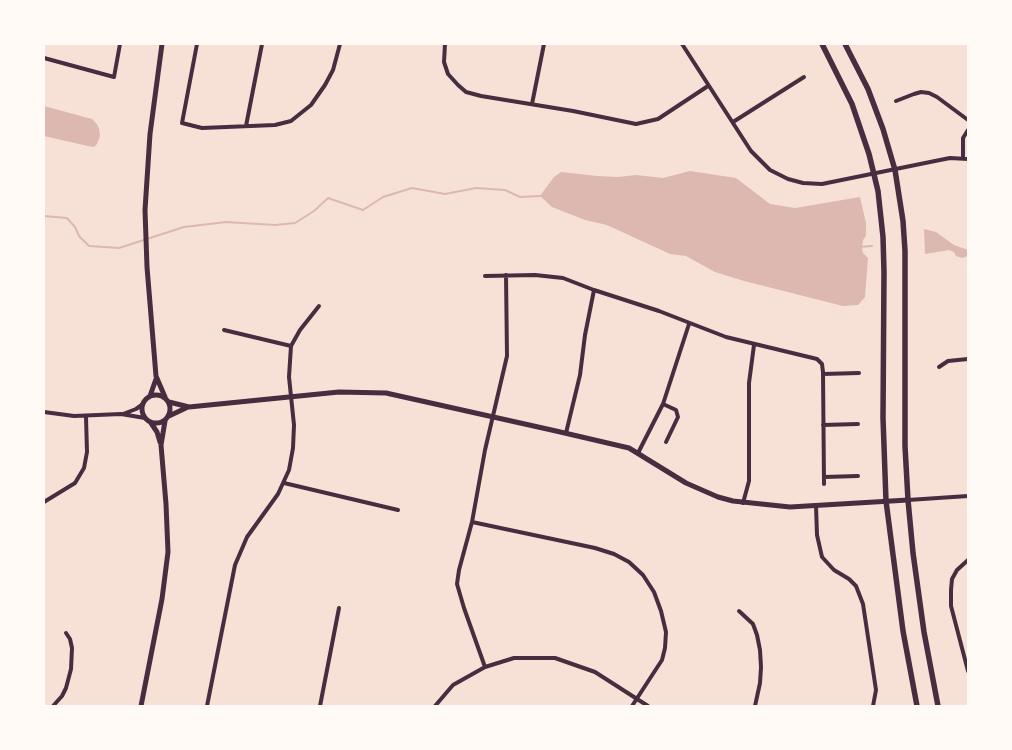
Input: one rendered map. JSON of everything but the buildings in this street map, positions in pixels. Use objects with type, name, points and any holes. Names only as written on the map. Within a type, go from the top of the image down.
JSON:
[{"type":"main road","points":[[822,44],[852,104],[867,146],[874,174],[883,238],[883,418],[886,501],[902,631],[917,706]]},
{"type":"main road","points":[[845,44],[868,89],[883,129],[895,170],[903,222],[905,251],[905,446],[908,500],[912,554],[938,706]]},
{"type":"street","points":[[44,58],[114,77],[120,44]]},
{"type":"street","points":[[44,412],[86,417],[121,414],[136,409],[143,404],[150,396],[155,385],[156,376],[145,210],[150,134],[162,44]]},
{"type":"street","points":[[197,44],[182,123],[202,128],[275,125],[291,121],[311,105],[325,85],[333,70],[340,44]]},
{"type":"street","points":[[246,126],[262,44]]},
{"type":"street","points":[[445,44],[444,62],[448,74],[466,92],[573,110],[636,124],[658,119],[708,86]]},
{"type":"street","points":[[532,104],[544,44]]},
{"type":"street","points":[[682,44],[751,151],[770,170],[788,179],[803,183],[822,184],[935,161],[968,159]]},
{"type":"street","points":[[733,122],[804,77]]},
{"type":"street","points":[[896,101],[921,92],[929,94],[937,97],[968,120]]},
{"type":"street","points":[[963,158],[964,138],[968,130]]},
{"type":"street","points":[[485,667],[457,584],[507,356],[506,274]]},
{"type":"street","points":[[485,276],[506,274],[564,278],[594,290],[632,301],[726,337],[817,359],[822,364],[823,374],[824,484]]},
{"type":"street","points":[[566,433],[580,375],[584,335],[594,290]]},
{"type":"street","points":[[208,706],[235,565],[246,538],[270,506],[284,483],[289,470],[293,448],[294,425],[290,397],[289,368],[291,346],[300,330],[319,306]]},
{"type":"street","points":[[638,453],[663,404],[689,324]]},
{"type":"street","points":[[224,330],[291,346]]},
{"type":"street","points":[[743,502],[749,481],[749,383],[754,345]]},
{"type":"street","points":[[939,367],[948,361],[968,359]]},
{"type":"street","points":[[823,374],[859,373]]},
{"type":"street","points":[[156,376],[171,409],[165,421],[160,445]]},
{"type":"street","points":[[150,396],[159,395],[178,405],[189,407],[339,392],[386,393],[629,448],[686,483],[718,497],[782,507],[968,496]]},
{"type":"street","points":[[142,706],[162,599],[168,552],[166,504],[160,445],[157,432],[145,418],[142,411],[143,404]]},
{"type":"street","points":[[663,404],[676,410],[678,417],[666,442]]},
{"type":"street","points":[[169,416],[189,407]]},
{"type":"street","points":[[121,414],[145,418]]},
{"type":"street","points":[[44,502],[75,483],[84,468],[87,452],[86,417]]},
{"type":"street","points":[[150,422],[157,424],[165,421]]},
{"type":"street","points":[[823,425],[858,424]]},
{"type":"street","points":[[824,477],[858,476]]},
{"type":"street","points":[[284,483],[398,510]]},
{"type":"street","points":[[816,506],[817,534],[822,557],[834,570],[849,579],[856,586],[863,604],[876,690],[873,706]]},
{"type":"street","points":[[472,522],[586,546],[614,554],[629,562],[642,575],[654,592],[661,611],[666,632],[665,648],[662,660],[632,706]]},
{"type":"street","points":[[968,560],[957,570],[952,580],[951,606],[968,671]]},
{"type":"street","points":[[320,706],[339,608]]},
{"type":"street","points":[[739,611],[753,624],[760,650],[760,683],[755,706]]},
{"type":"street","points":[[53,706],[66,688],[71,668],[72,648],[66,633]]},
{"type":"street","points":[[435,706],[453,685],[485,667],[514,658],[555,658],[595,672],[648,706]]},
{"type":"shaded area","points":[[44,106],[92,119],[99,129],[100,136],[97,144],[94,147],[44,136]]},
{"type":"shaded area","points":[[690,171],[736,178],[770,204],[795,208],[860,197],[866,223],[866,236],[862,247],[863,253],[868,258],[865,297],[858,305],[843,306],[715,272],[686,256],[670,254],[607,225],[585,220],[552,207],[540,196],[554,177],[561,172],[597,176],[618,177],[636,175],[663,178]]},
{"type":"shaded area","points":[[924,229],[936,232],[954,245],[968,250],[968,256],[962,258],[949,250],[925,254]]},
{"type":"waterway","points":[[44,216],[67,218],[75,227],[79,236],[89,246],[119,248],[184,227],[226,222],[275,225],[295,223],[314,211],[328,198],[363,210],[383,197],[412,188],[445,194],[476,188],[505,190],[520,197],[540,196]]},
{"type":"waterway","points":[[859,247],[872,246]]}]
